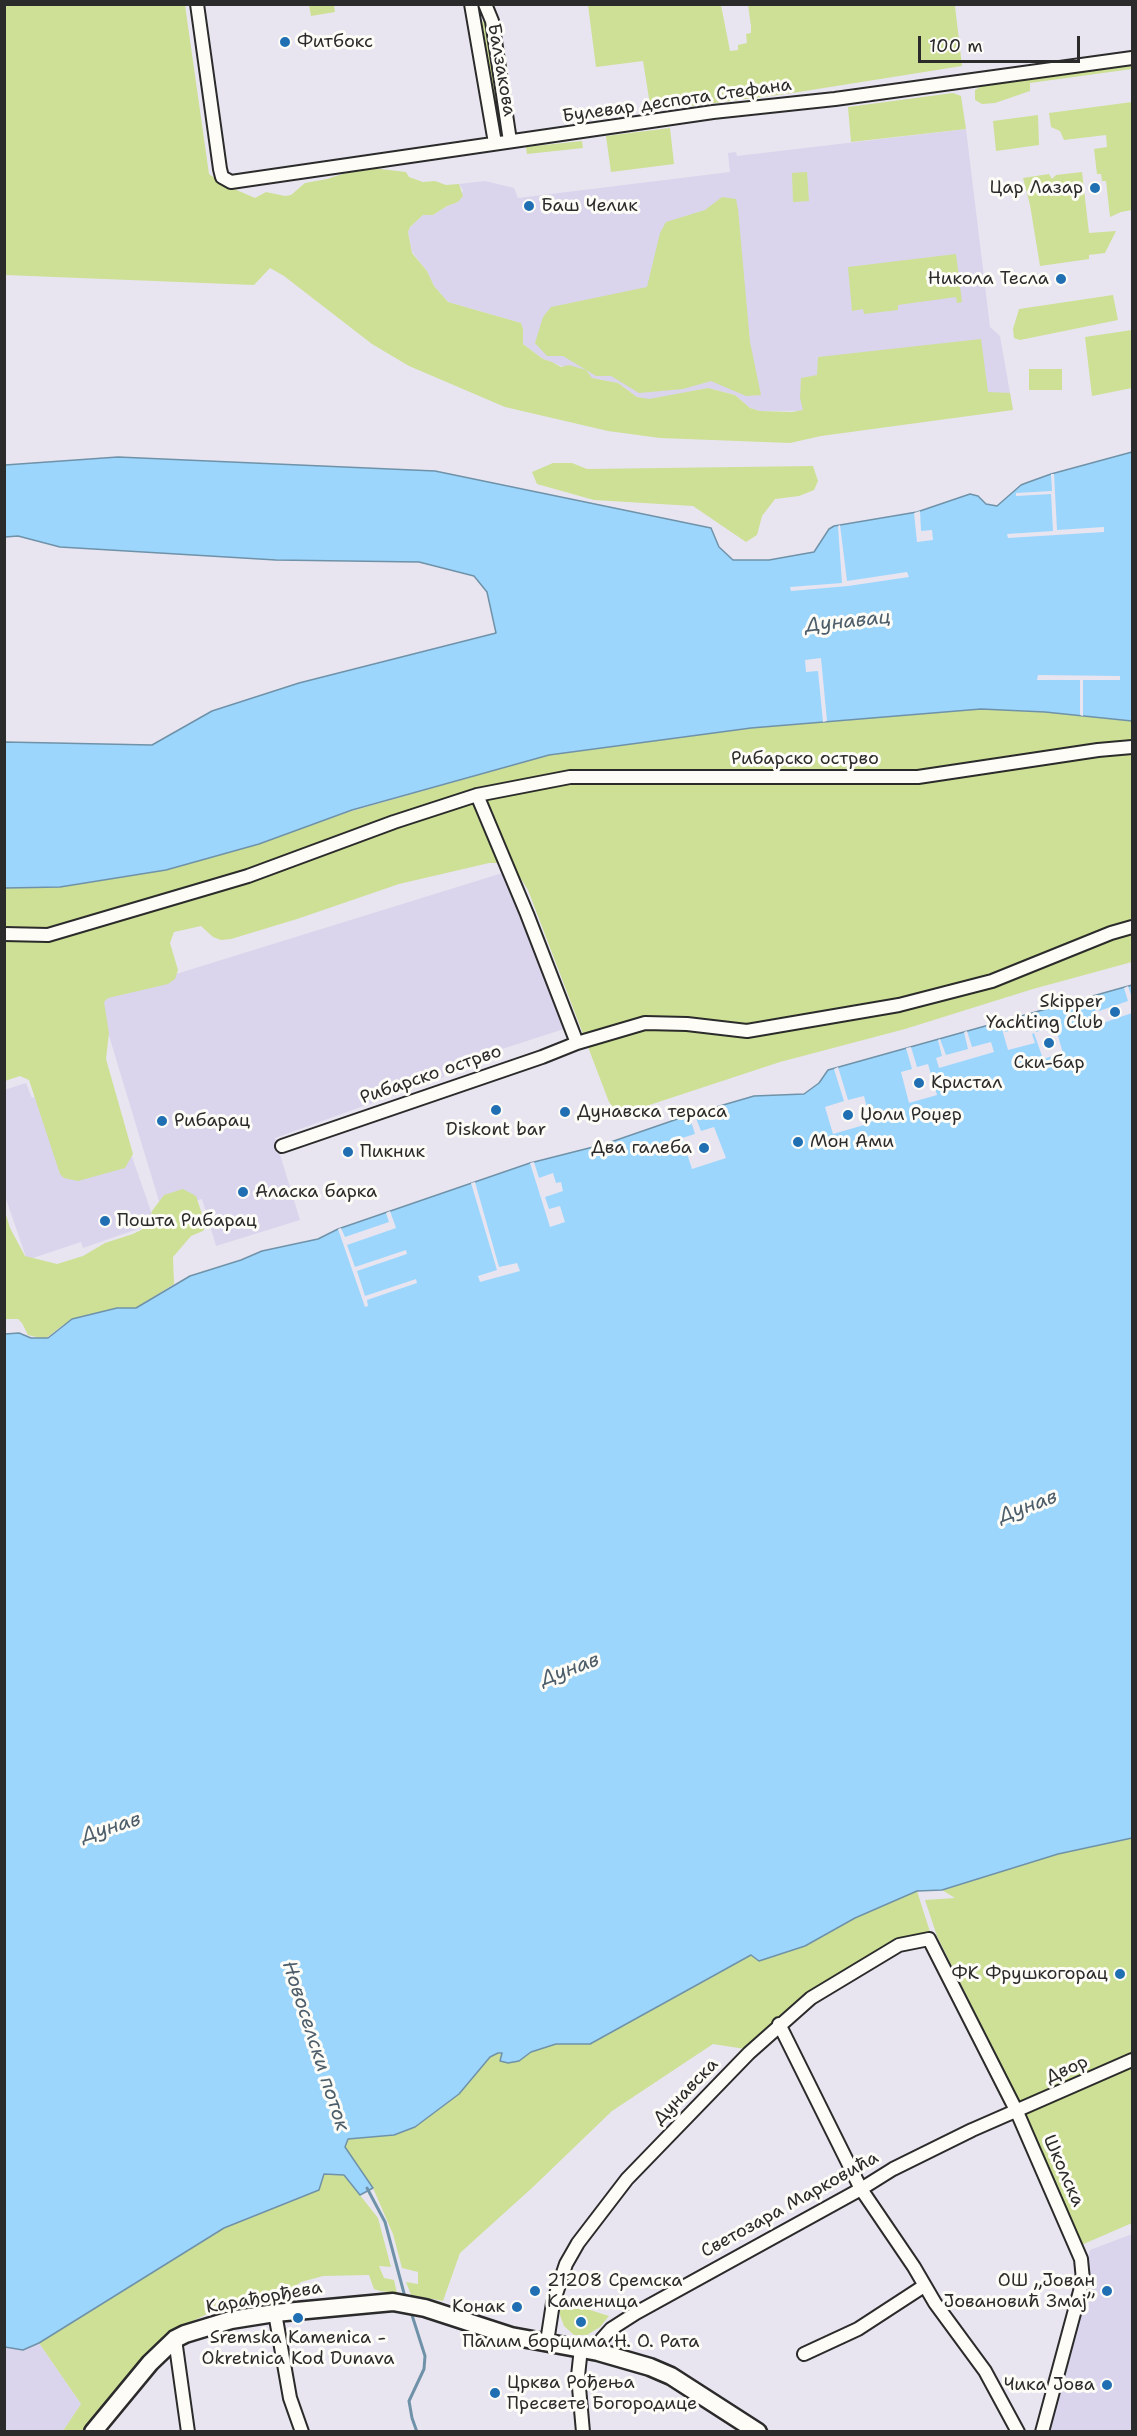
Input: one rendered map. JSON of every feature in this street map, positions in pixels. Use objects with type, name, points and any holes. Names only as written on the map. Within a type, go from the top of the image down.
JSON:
[{"type":"main road","name":"Карађорђева","points":[[93,2432],[150,2363],[175,2339],[192,2331],[220,2323],[330,2306],[406,2304],[506,2335],[547,2342]]},
{"type":"main road","points":[[547,2342],[598,2352],[650,2367],[689,2387],[758,2432]]},
{"type":"street","name":"Булевар деспота Стефана","points":[[197,4],[220,169],[222,177],[226,180],[237,181],[713,112],[847,97],[1132,58]]},
{"type":"street","name":"Балзакова","points":[[471,4],[495,143]]},
{"type":"street","name":"Балзакова","points":[[485,4],[492,21],[510,141]]},
{"type":"street","name":"Рибарско острво","points":[[4,934],[48,935],[248,876],[394,822],[477,795],[570,777],[918,777],[1132,747]]},
{"type":"street","points":[[477,795],[577,1042]]},
{"type":"street","name":"Рибарско острво","points":[[282,1146],[542,1057],[577,1042],[645,1023],[687,1024],[747,1031],[899,1005],[992,981],[1128,928]]},
{"type":"street","name":"Дунавска","points":[[547,2342],[553,2303],[572,2253],[627,2179],[779,2024],[811,1998],[899,1945],[929,1939]]},
{"type":"street","name":"Школска","points":[[929,1939],[1017,2112],[1081,2259],[1083,2280],[1042,2432]]},
{"type":"street","points":[[779,2024],[861,2189],[914,2267],[924,2286],[985,2371],[1017,2432]]},
{"type":"street","name":"Двор","points":[[1017,2112],[1132,2060]]},
{"type":"street","name":"Светозара Марковића","points":[[598,2352],[602,2338],[611,2329],[636,2313],[930,2150],[1017,2112]]},
{"type":"street","points":[[804,2354],[858,2329],[924,2286]]},
{"type":"street","points":[[275,2313],[290,2398],[302,2432]]},
{"type":"street","points":[[175,2339],[188,2432]]},
{"type":"street","points":[[581,2348],[578,2376],[583,2432]]},
{"type":"shaded area","points":[[966,129],[990,327],[1000,336],[1013,410],[760,411],[750,408],[735,395],[708,388],[649,400],[637,397],[618,383],[592,378],[543,359],[523,344],[521,323],[448,302],[434,286],[427,271],[412,252],[408,232],[410,227],[423,215],[433,215],[458,202],[463,190],[459,184],[485,181],[514,188],[518,198],[730,172],[728,153],[736,152],[737,156]]},
{"type":"shaded area","points":[[509,871],[564,1029],[443,1068],[444,1077],[275,1138],[300,1220],[216,1246],[202,1199],[162,1211],[90,973],[176,974]]},
{"type":"shaded area","points":[[103,1073],[155,1223],[83,1248],[81,1242],[27,1260],[5,1196],[4,1090],[26,1083],[32,1098]]},
{"type":"shaded area","points":[[1132,2234],[1132,2431],[1048,2432],[1069,2350],[1090,2250]]},
{"type":"shaded area","points":[[39,2343],[81,2404],[63,2431],[5,2431],[4,2347],[23,2350]]},
{"type":"green space","points":[[5,5],[185,5],[209,174],[225,185],[255,198],[266,192],[291,195],[305,183],[327,179],[364,167],[406,172],[409,177],[423,182],[459,184],[463,196],[458,202],[433,215],[423,215],[410,227],[408,232],[412,253],[427,271],[434,286],[448,302],[521,323],[523,344],[543,359],[561,367],[569,365],[586,370],[592,378],[618,383],[637,397],[649,399],[708,388],[735,395],[750,408],[760,411],[792,412],[803,410],[800,398],[801,378],[817,375],[818,357],[981,339],[988,392],[1010,393],[1013,410],[821,436],[790,443],[660,438],[608,431],[505,407],[409,366],[372,344],[284,276],[270,268],[254,285],[5,275]]},
{"type":"green space","points":[[309,5],[334,5],[335,12],[311,16]]},
{"type":"green space","points":[[588,5],[721,5],[730,51],[738,50],[738,45],[747,43],[746,34],[751,33],[748,5],[966,5],[955,6],[962,66],[786,94],[651,111],[643,61],[596,67]]},
{"type":"green space","points":[[484,19],[487,21],[502,119],[499,119],[481,25]]},
{"type":"green space","points":[[1132,63],[1132,69],[1030,83],[1030,91],[995,103],[982,104],[975,100],[975,90],[985,84]]},
{"type":"green space","points":[[953,93],[961,96],[966,129],[851,142],[848,107]]},
{"type":"green space","points":[[1132,102],[1132,210],[1110,217],[1106,181],[1102,181],[1101,174],[1097,174],[1094,149],[1107,147],[1106,135],[1064,140],[1060,131],[1051,127],[1049,113]]},
{"type":"green space","points":[[1038,115],[1039,145],[996,151],[993,121]]},
{"type":"green space","points":[[670,128],[674,164],[611,172],[606,136]]},
{"type":"green space","points":[[582,141],[583,148],[527,154],[526,147]]},
{"type":"green space","points":[[807,172],[809,201],[793,202],[792,173]]},
{"type":"green space","points":[[1082,172],[1089,233],[1116,231],[1105,253],[1089,255],[1089,259],[1040,266],[1023,178],[1049,174],[1052,179],[1056,175]]},
{"type":"green space","points":[[722,197],[736,199],[738,209],[750,342],[761,395],[746,396],[711,381],[683,389],[639,393],[611,376],[596,376],[563,356],[547,356],[535,343],[543,317],[551,307],[647,287],[660,233],[666,222],[705,210]]},
{"type":"green space","points":[[956,254],[962,302],[957,303],[956,297],[898,305],[898,310],[864,314],[863,309],[852,311],[848,267]]},
{"type":"green space","points":[[1113,295],[1118,320],[1020,340],[1014,338],[1013,329],[1019,309]]},
{"type":"green space","points":[[1132,330],[1132,388],[1092,396],[1085,337]]},
{"type":"green space","points":[[1029,369],[1062,369],[1062,390],[1029,390]]},
{"type":"green space","points":[[553,463],[572,463],[587,469],[813,466],[818,481],[814,490],[799,496],[775,499],[762,516],[757,535],[746,542],[693,506],[594,500],[537,484],[532,472]]},
{"type":"green space","points":[[981,709],[1045,712],[1132,721],[1132,962],[1033,989],[905,1029],[780,1062],[625,1113],[614,1108],[609,1102],[528,890],[518,874],[505,863],[489,863],[399,884],[231,939],[221,940],[213,937],[201,926],[174,932],[170,943],[178,970],[175,979],[168,984],[108,998],[104,1002],[109,1033],[106,1059],[133,1154],[125,1168],[78,1181],[64,1178],[60,1174],[29,1080],[20,1076],[5,1081],[5,888],[60,887],[259,844],[345,813],[549,755],[751,728]]},
{"type":"green space","points":[[183,1189],[196,1196],[206,1226],[203,1231],[191,1236],[173,1257],[174,1284],[136,1308],[117,1308],[63,1325],[45,1339],[28,1335],[18,1319],[5,1319],[4,1208],[10,1228],[25,1256],[57,1264],[83,1256],[105,1243],[147,1227],[152,1211],[164,1195]]},
{"type":"green space","points":[[1132,1838],[1132,2223],[1079,2246],[1022,2107],[937,1936],[925,1900],[955,1898],[942,1890],[1058,1854]]},
{"type":"green space","points":[[917,1891],[930,1932],[904,1940],[745,2049],[713,2044],[612,2111],[460,2253],[443,2301],[411,2295],[406,2282],[418,2284],[418,2272],[402,2268],[393,2234],[373,2188],[345,2147],[348,2139],[394,2135],[459,2094],[490,2057],[498,2053],[519,2061],[531,2052],[556,2044],[590,2044],[751,1955],[805,1946],[855,1918]]},
{"type":"green space","points":[[324,2174],[344,2175],[378,2218],[391,2267],[379,2266],[384,2278],[394,2280],[397,2293],[374,2289],[369,2275],[323,2276],[301,2282],[293,2288],[288,2299],[211,2312],[173,2331],[162,2340],[139,2362],[83,2431],[63,2431],[81,2404],[39,2343],[224,2228],[319,2190]]},
{"type":"green space","points":[[560,2301],[609,2316],[600,2327],[587,2335],[574,2335],[564,2326],[560,2315]]},
{"type":"water","name":"Дунавац","points":[[1132,452],[1132,721],[1045,712],[981,709],[751,728],[549,755],[352,810],[259,844],[166,870],[60,887],[5,888],[5,742],[152,745],[212,711],[299,683],[496,633],[487,592],[474,576],[419,562],[276,560],[60,547],[18,536],[5,537],[5,465],[118,457],[435,471],[711,528],[719,547],[733,560],[769,560],[814,552],[829,529],[834,526],[917,512],[970,494],[978,496],[986,504],[997,506],[1021,485],[1051,474]]},
{"type":"water","name":"Дунав","points":[[1132,985],[1132,1838],[1058,1854],[942,1890],[917,1891],[855,1918],[805,1946],[759,1961],[751,1955],[590,2044],[556,2044],[531,2052],[519,2061],[508,2063],[500,2061],[502,2053],[498,2053],[490,2057],[459,2094],[415,2127],[394,2135],[348,2139],[345,2147],[373,2188],[360,2195],[344,2175],[324,2174],[319,2190],[224,2228],[39,2343],[23,2350],[5,2347],[5,1334],[19,1333],[31,1338],[48,1338],[72,1319],[117,1308],[136,1308],[190,1276],[262,1251],[318,1239],[338,1229],[530,1163],[605,1144],[689,1115],[754,1096],[804,1094],[819,1083],[828,1070]]},
{"type":"pier","points":[[1051,474],[1054,474],[1057,530],[1104,527],[1104,532],[1008,538],[1007,534],[1053,531],[1051,494],[1016,496],[1016,493],[1052,491]]},
{"type":"pier","points":[[920,511],[921,531],[932,530],[933,540],[917,542],[914,513]]},
{"type":"pier","points":[[840,525],[847,581],[907,572],[909,577],[791,591],[790,587],[842,583],[838,526]]},
{"type":"pier","points":[[821,658],[827,721],[823,722],[818,671],[806,672],[805,660]]},
{"type":"pier","points":[[1038,675],[1120,676],[1120,680],[1083,680],[1083,716],[1080,715],[1080,680],[1037,680]]},
{"type":"pier","name":"Skipper Yachting Club","points":[[1128,986],[1132,998],[1132,1013],[1100,1024],[1091,997],[1094,996],[1099,1011],[1128,1001],[1124,988]]},
{"type":"pier","points":[[1028,1014],[1030,1014],[1036,1032],[1055,1026],[1063,1053],[1043,1059],[1034,1033],[1032,1034],[1035,1043],[1008,1050],[1000,1022],[1005,1032],[1018,1028],[1015,1018],[1019,1017],[1022,1028],[1031,1025]]},
{"type":"pier","points":[[967,1031],[972,1047],[991,1042],[994,1052],[939,1068],[936,1058],[942,1056],[938,1040],[940,1039],[946,1055],[968,1049],[964,1032]]},
{"type":"pier","name":"Кристал","points":[[911,1047],[917,1067],[928,1064],[937,1095],[909,1103],[901,1072],[912,1069],[906,1048]]},
{"type":"pier","name":"Џоли Роџер","points":[[838,1067],[848,1100],[864,1096],[871,1123],[833,1134],[825,1107],[844,1101],[834,1069]]},
{"type":"pier","name":"Два галеба","points":[[694,1113],[701,1131],[714,1127],[726,1158],[692,1169],[682,1138],[695,1134],[689,1115]]},
{"type":"pier","points":[[534,1162],[539,1178],[553,1173],[556,1183],[561,1182],[563,1191],[545,1197],[549,1209],[560,1206],[565,1222],[550,1227],[530,1163]]},
{"type":"pier","points":[[475,1182],[499,1267],[517,1263],[520,1271],[480,1282],[478,1276],[497,1270],[471,1183]]},
{"type":"pier","points":[[390,1211],[396,1228],[347,1245],[355,1267],[406,1250],[407,1254],[357,1271],[365,1296],[416,1279],[417,1283],[367,1300],[368,1306],[365,1307],[338,1229],[341,1228],[345,1237],[389,1222],[386,1213]]},
{"type":"waterway","name":"Новоселски поток","points":[[367,2188],[385,2222],[405,2297]]},
{"type":"waterway","name":"Новоселски поток","points":[[411,2312],[425,2356],[424,2369],[409,2401],[417,2432]]},
{"type":"place","name":"Фитбокс","points":[[285,42]]},
{"type":"place","name":"Цар Лазар","points":[[1095,188]]},
{"type":"place","name":"Баш Челик","points":[[529,206]]},
{"type":"place","name":"Никола Тесла","points":[[1061,279]]},
{"type":"place","name":"Skipper Yachting Club","points":[[1115,1012]]},
{"type":"place","name":"Ски-бар","points":[[1049,1043]]},
{"type":"place","name":"Кристал","points":[[919,1083]]},
{"type":"place","name":"Diskont bar","points":[[496,1110]]},
{"type":"place","name":"Дунавска тераса","points":[[565,1112]]},
{"type":"place","name":"Џоли Роџер","points":[[848,1115]]},
{"type":"place","name":"Рибарац","points":[[162,1121]]},
{"type":"place","name":"Мон Ами","points":[[798,1142]]},
{"type":"place","name":"Два галеба","points":[[704,1148]]},
{"type":"place","name":"Пикник","points":[[348,1152]]},
{"type":"place","name":"Аласка барка","points":[[243,1192]]},
{"type":"place","name":"Пошта Рибарац","points":[[105,1221]]},
{"type":"place","name":"ФК Фрушкогорац","points":[[1120,1974]]},
{"type":"place","name":"21208 Сремска Каменица","points":[[535,2291]]},
{"type":"place","name":"ОШ „Јован Јовановић Змај”","points":[[1107,2291]]},
{"type":"place","name":"Конак","points":[[517,2307]]},
{"type":"place","name":"Sremska Kamenica - Okretnica Kod Dunava","points":[[298,2318]]},
{"type":"place","name":"Палим борцима Н. О. Рата","points":[[581,2322]]},
{"type":"place","name":"Чика Јова","points":[[1107,2385]]},
{"type":"place","name":"Црква Рођења Пресвете Богородице","points":[[495,2393]]}]
